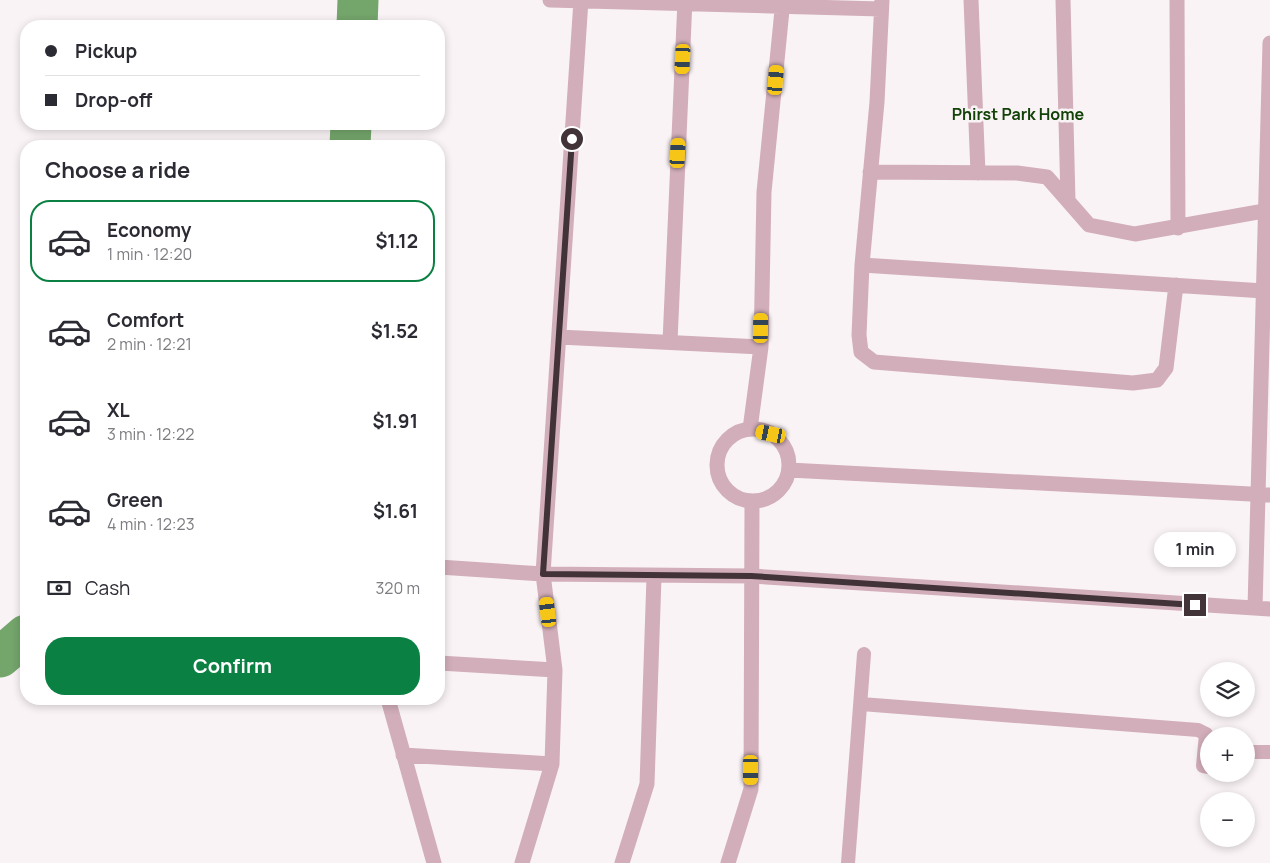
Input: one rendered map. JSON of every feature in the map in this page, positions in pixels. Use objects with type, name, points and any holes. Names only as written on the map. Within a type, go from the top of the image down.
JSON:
[{"type":"street","points":[[550,0],[881,4],[877,102],[862,265],[859,335],[861,352],[874,362],[1133,383],[1157,380],[1166,368],[1176,286]]},
{"type":"street","points":[[522,863],[552,764],[555,670],[543,574],[580,0]]},
{"type":"street","points":[[971,0],[978,172]]},
{"type":"street","points":[[1063,0],[1068,200]]},
{"type":"street","points":[[1176,0],[1178,228]]},
{"type":"street","points":[[670,342],[685,1]]},
{"type":"street","points":[[750,429],[761,347],[764,192],[783,2]]},
{"type":"street","points":[[445,567],[543,574],[654,577],[751,576],[1262,609],[1264,291],[1268,210],[1270,43]]},
{"type":"street","points":[[870,172],[1017,173],[1047,177],[1089,225],[1135,234],[1178,228],[1268,210]]},
{"type":"street","points":[[862,265],[1264,291]]},
{"type":"street","points":[[559,337],[761,347]]},
{"type":"street","points":[[750,429],[771,434],[785,449],[789,470],[782,486],[769,498],[752,502],[731,495],[718,477],[717,456],[729,437],[750,429]]},
{"type":"street","points":[[789,470],[1264,495]]},
{"type":"street","points":[[728,863],[751,789],[752,502]]},
{"type":"street","points":[[622,863],[647,784],[654,577]]},
{"type":"street","points":[[445,663],[555,670]]},
{"type":"street","points":[[390,705],[434,863]]},
{"type":"street","points":[[404,755],[552,764]]},
{"type":"lane","points":[[848,863],[864,654]]},
{"type":"lane","points":[[861,704],[1200,731]]},
{"type":"lane","points":[[1255,752],[1270,752]]},
{"type":"waterway","points":[[357,20],[358,0]]},
{"type":"waterway","points":[[350,140],[351,130]]},
{"type":"waterway","points":[[0,657],[20,640]]},
{"type":"district","name":"Phirst Park Home","points":[[1018,114]]},
{"type":"route","points":[[572,139],[543,574],[654,577],[751,576],[1195,605]]}]
